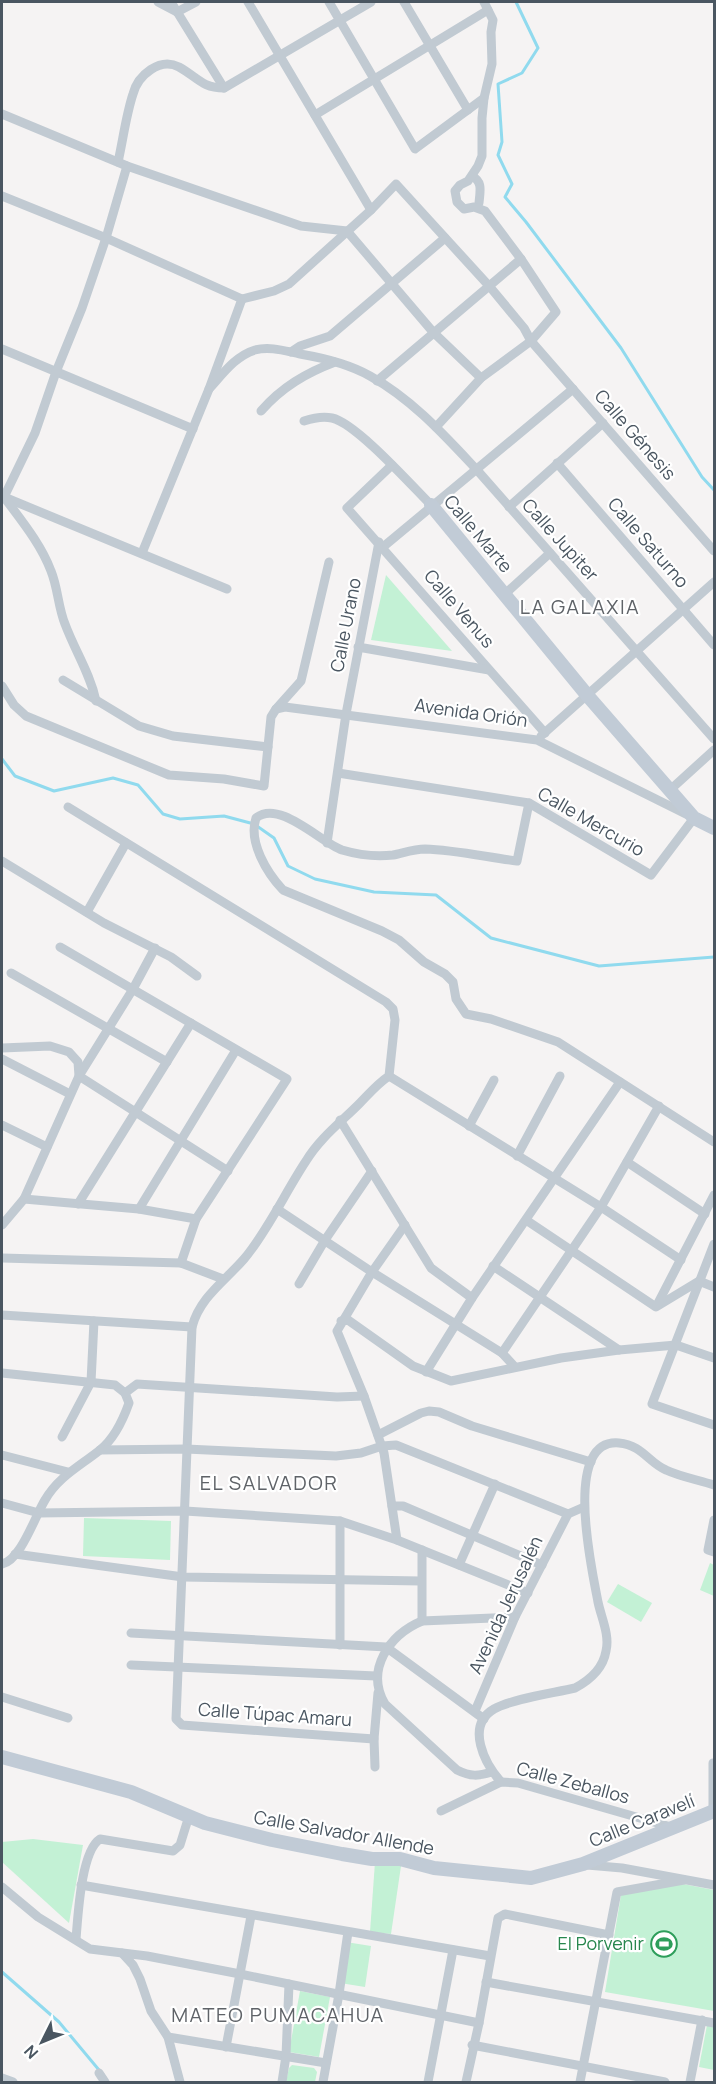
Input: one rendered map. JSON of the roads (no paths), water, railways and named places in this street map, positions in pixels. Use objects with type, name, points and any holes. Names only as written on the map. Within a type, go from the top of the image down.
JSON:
[{"type":"street","points":[[158,2],[177,12]]},
{"type":"street","points":[[171,2],[224,88]]},
{"type":"street","points":[[177,12],[196,2]]},
{"type":"street","points":[[2,196],[106,238],[242,298],[274,291],[289,284],[371,210],[248,2]]},
{"type":"street","points":[[328,2],[415,149],[484,98]]},
{"type":"street","points":[[3,496],[35,433],[106,238],[123,164],[133,92],[143,76],[155,67],[177,66],[211,88],[224,88],[371,2]]},
{"type":"street","points":[[404,2],[468,110]]},
{"type":"street","points":[[315,115],[430,45],[486,6],[493,20],[492,64],[484,98],[482,156],[472,176],[455,191],[457,202],[464,209],[474,207],[485,212],[521,259],[556,312],[531,340],[481,378],[436,427]]},
{"type":"street","points":[[2,114],[123,164],[301,226],[347,231],[433,332],[481,378]]},
{"type":"street","points":[[472,176],[481,186],[479,202]]},
{"type":"street","name":"Calle Génesis","points":[[371,210],[396,184],[490,287],[524,328],[531,340],[714,551]]},
{"type":"street","points":[[291,352],[300,346],[330,336],[445,238]]},
{"type":"street","points":[[377,381],[521,259]]},
{"type":"street","points":[[142,553],[194,429],[242,298]]},
{"type":"street","name":"Calle Jupiter","points":[[209,388],[236,360],[254,351],[271,348],[335,362],[370,375],[408,402],[436,427],[477,470],[714,739]]},
{"type":"street","points":[[2,349],[194,429]]},
{"type":"street","points":[[261,411],[290,384],[335,362]]},
{"type":"street","points":[[381,544],[477,470],[573,388]]},
{"type":"street","name":"Calle Marte","points":[[304,421],[333,418],[348,425],[392,465],[431,505],[694,819]]},
{"type":"street","points":[[509,507],[603,423]]},
{"type":"street","name":"Calle Saturno","points":[[557,463],[714,645]]},
{"type":"street","name":"Calle Venus","points":[[392,465],[347,508],[381,544],[489,670],[541,737]]},
{"type":"street","points":[[3,496],[227,589]]},
{"type":"street","points":[[3,496],[40,550],[52,572],[63,621],[91,680],[96,700]]},
{"type":"street","name":"Calle Urano","points":[[327,843],[358,646],[381,544]]},
{"type":"street","points":[[505,594],[550,553]]},
{"type":"street","points":[[2,686],[14,705],[26,716],[169,775],[224,779],[264,786],[271,717],[302,681],[329,562]]},
{"type":"street","points":[[541,737],[714,582]]},
{"type":"street","points":[[358,646],[489,670]]},
{"type":"street","points":[[63,680],[139,726],[161,733],[268,747]]},
{"type":"street","name":"Avenida Orión","points":[[276,709],[285,706],[541,737],[714,828]]},
{"type":"street","points":[[670,790],[714,750]]},
{"type":"street","name":"Calle Mercurio","points":[[338,773],[529,803],[651,875],[694,819]]},
{"type":"street","points":[[529,803],[517,861],[423,849],[393,855],[372,856],[343,850],[327,843],[284,816],[272,812],[261,814],[256,818],[254,837],[265,865],[283,890],[399,940],[424,962],[445,974],[453,982],[456,999],[466,1014],[491,1019],[558,1042],[714,1142]]},
{"type":"street","points":[[68,807],[386,1002],[393,1009],[395,1020],[389,1076],[375,1086],[340,1120],[307,1158],[245,1258],[223,1279],[196,1313],[192,1327],[186,1449],[179,1667]]},
{"type":"street","points":[[87,912],[126,843]]},
{"type":"street","points":[[2,861],[87,912],[155,948],[197,976]]},
{"type":"street","points":[[60,947],[287,1079],[196,1219],[181,1263]]},
{"type":"street","points":[[2,1225],[24,1199],[79,1076],[133,989],[155,948]]},
{"type":"street","points":[[11,973],[167,1062]]},
{"type":"street","points":[[78,1204],[191,1023]]},
{"type":"street","points":[[70,1094],[2,1058],[4,1047],[50,1046],[69,1052],[78,1062],[79,1076]]},
{"type":"street","points":[[139,1209],[236,1050]]},
{"type":"street","points":[[79,1076],[228,1171]]},
{"type":"street","points":[[389,1076],[552,1179],[602,1207],[681,1260]]},
{"type":"street","points":[[517,1156],[560,1076]]},
{"type":"street","points":[[469,1126],[495,1080]]},
{"type":"street","points":[[426,1372],[471,1298],[620,1082]]},
{"type":"street","points":[[502,1353],[602,1207],[659,1106]]},
{"type":"street","points":[[340,1120],[431,1268],[471,1298]]},
{"type":"street","points":[[2,1125],[47,1147]]},
{"type":"street","points":[[627,1162],[705,1214]]},
{"type":"street","points":[[299,1284],[325,1240],[372,1171]]},
{"type":"street","points":[[656,1307],[714,1195]]},
{"type":"street","points":[[24,1199],[139,1209],[196,1219]]},
{"type":"street","points":[[277,1209],[372,1272],[502,1353],[515,1367]]},
{"type":"street","points":[[526,1220],[656,1307]]},
{"type":"street","points":[[398,1540],[382,1446],[337,1331],[372,1272],[405,1225]]},
{"type":"street","points":[[714,1244],[652,1404],[714,1425]]},
{"type":"street","points":[[2,1258],[181,1263],[223,1279]]},
{"type":"street","points":[[493,1266],[619,1350]]},
{"type":"street","points":[[656,1307],[699,1281]]},
{"type":"street","points":[[699,1281],[714,1287]]},
{"type":"street","points":[[2,1315],[192,1327]]},
{"type":"street","points":[[341,1322],[348,1320],[413,1366],[452,1381],[561,1358],[619,1350],[676,1345],[714,1358]]},
{"type":"street","points":[[62,1437],[91,1382],[94,1321]]},
{"type":"street","points":[[2,1373],[115,1385],[125,1393],[129,1402],[123,1421],[111,1439],[100,1450],[68,1472],[45,1500],[11,1560],[2,1564]]},
{"type":"street","points":[[125,1393],[137,1384],[337,1397],[364,1396]]},
{"type":"street","points":[[378,1435],[421,1413],[439,1412],[472,1426],[591,1462]]},
{"type":"street","points":[[441,1811],[501,1782],[492,1772],[479,1739],[484,1719],[492,1710],[574,1688],[595,1674],[604,1659],[608,1642],[598,1602],[584,1507],[587,1471],[593,1453],[602,1446],[618,1443],[637,1448],[664,1469],[714,1485]]},
{"type":"street","points":[[100,1450],[186,1449],[336,1456],[396,1445],[568,1514],[584,1507]]},
{"type":"street","points":[[2,1455],[68,1472]]},
{"type":"street","points":[[459,1565],[495,1485]]},
{"type":"street","points":[[2,1503],[39,1513],[185,1511],[340,1521],[398,1540],[528,1593]]},
{"type":"street","points":[[392,1506],[403,1506],[542,1565]]},
{"type":"street","name":"Avenida Jerusalén","points":[[475,1711],[515,1617],[568,1514]]},
{"type":"street","points":[[714,1520],[708,1550],[714,1552]]},
{"type":"street","points":[[340,1521],[340,1645]]},
{"type":"street","points":[[422,1550],[422,1622]]},
{"type":"street","points":[[15,1554],[183,1577],[421,1581]]},
{"type":"street","points":[[375,1767],[374,1739],[378,1693],[376,1676],[386,1647],[411,1626],[422,1622],[515,1617]]},
{"type":"street","points":[[131,1633],[386,1647],[484,1719]]},
{"type":"street","points":[[130,1665],[376,1676]]},
{"type":"street","name":"Calle Túpac Amaru","points":[[179,1667],[176,1719],[182,1725],[374,1739]]},
{"type":"street","points":[[378,1693],[384,1704],[457,1770],[477,1777],[492,1772]]},
{"type":"street","points":[[2,1697],[68,1718]]},
{"type":"street","name":"Calle Salvador Allende","points":[[2,1756],[131,1792],[204,1823],[352,1856],[400,1859],[434,1868],[531,1878],[583,1864]]},
{"type":"street","points":[[713,1763],[714,1811]]},
{"type":"street","name":"Calle Zeballos","points":[[501,1782],[518,1783],[671,1827]]},
{"type":"street","name":"Calle Caravelí","points":[[583,1864],[714,1811]]},
{"type":"street","points":[[76,1939],[81,1885],[94,1842],[100,1839],[172,1851],[180,1845],[189,1816]]},
{"type":"street","points":[[583,1864],[622,1868],[714,1886]]},
{"type":"street","points":[[580,2082],[617,1892],[684,1880]]},
{"type":"street","points":[[81,1885],[490,1956]]},
{"type":"street","points":[[2,1887],[38,1917],[90,1948],[240,1974],[479,2023]]},
{"type":"street","points":[[465,2082],[479,2023],[498,1918],[505,1914],[609,1935]]},
{"type":"street","points":[[226,2047],[251,1916]]},
{"type":"street","points":[[323,2082],[348,1932]]},
{"type":"street","points":[[428,2082],[453,1950]]},
{"type":"street","points":[[122,1953],[133,1965],[151,2011],[168,2037],[180,2082]]},
{"type":"street","points":[[486,1982],[714,2023]]},
{"type":"street","points":[[282,2082],[286,2056],[290,1984]]},
{"type":"street","points":[[690,2082],[702,2020]]},
{"type":"street","points":[[168,2037],[326,2063]]},
{"type":"street","points":[[472,2045],[665,2082]]},
{"type":"street","points":[[99,2073],[105,2082]]},
{"type":"street","points":[[2,2079],[13,2082]]},
{"type":"waterway","points":[[516,2],[538,48],[522,73],[498,84],[502,142],[498,155],[512,184],[505,197],[621,348],[702,477],[714,490]]},
{"type":"waterway","points":[[2,759],[15,776],[54,791],[113,778],[138,785],[163,814],[180,819],[224,816],[254,824],[274,838],[288,866],[315,879],[374,892],[436,895],[491,938],[599,966],[714,957]]},
{"type":"waterway","points":[[2,1972],[59,2022],[99,2070]]},
{"type":"place","name":"El Porvenir","points":[[664,1944]]},
{"type":"district","name":"LA GALAXIA","points":[[580,607]]},
{"type":"district","name":"EL SALVADOR","points":[[269,1483]]},
{"type":"district","name":"MATEO PUMACAHUA","points":[[278,2015]]}]
